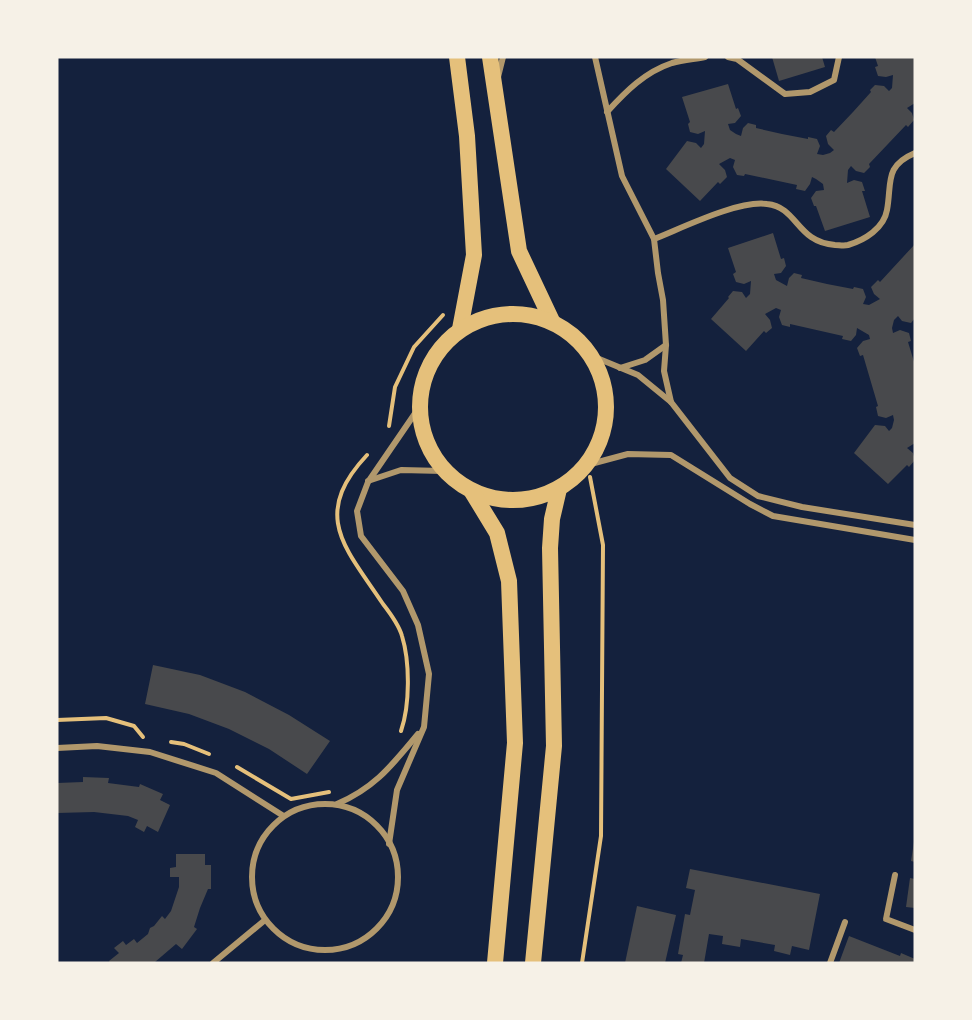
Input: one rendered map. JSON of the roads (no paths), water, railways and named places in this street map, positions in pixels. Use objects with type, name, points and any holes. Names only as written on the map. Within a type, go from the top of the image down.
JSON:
[{"type":"highway","points":[[457,57],[467,136],[474,255],[460,329]]},
{"type":"highway","points":[[490,57],[519,251],[552,321]]},
{"type":"highway","points":[[521,313],[552,321],[574,336],[592,356],[603,383],[606,411],[601,439],[587,465],[559,489],[531,500],[501,501],[472,492],[443,471],[425,442],[418,409],[423,378],[437,350],[460,329],[489,316],[521,313]]},
{"type":"highway","points":[[533,963],[554,746],[550,548],[552,519],[559,489]]},
{"type":"highway","points":[[472,492],[497,533],[509,581],[515,743],[495,963]]},
{"type":"street","points":[[496,90],[503,57]]},
{"type":"street","points":[[596,57],[622,176],[654,239],[663,300],[666,345],[664,371],[671,402]]},
{"type":"street","points":[[607,112],[627,90],[645,76],[671,63],[705,57]]},
{"type":"street","points":[[728,57],[737,59],[785,94],[810,92],[834,80],[839,57]]},
{"type":"street","points":[[654,239],[748,204],[769,204],[786,211],[811,239],[824,244],[846,246],[866,238],[879,226],[887,212],[887,193],[892,172],[903,158],[915,153]]},
{"type":"street","points":[[620,368],[645,360],[666,345]]},
{"type":"street","points":[[592,356],[638,375],[671,402],[730,478],[758,496],[802,507],[915,525]]},
{"type":"street","points":[[389,844],[397,790],[424,727],[429,674],[417,625],[403,591],[362,536],[357,511],[368,482],[418,409]]},
{"type":"street","points":[[587,465],[628,454],[671,455],[773,516],[915,540]]},
{"type":"street","points":[[368,482],[401,470],[443,471]]},
{"type":"street","points":[[338,804],[357,795],[385,774],[424,727]]},
{"type":"street","points":[[57,748],[97,746],[150,752],[216,773],[282,815]]},
{"type":"street","points":[[318,803],[338,804],[370,819],[383,832],[395,855],[398,883],[394,900],[382,923],[374,932],[351,946],[318,950],[300,946],[278,934],[265,920],[252,887],[252,869],[259,844],[282,815],[318,803]]},
{"type":"street","points":[[895,875],[886,919],[915,930]]},
{"type":"street","points":[[213,963],[265,920]]},
{"type":"street","points":[[830,963],[845,922]]}]
